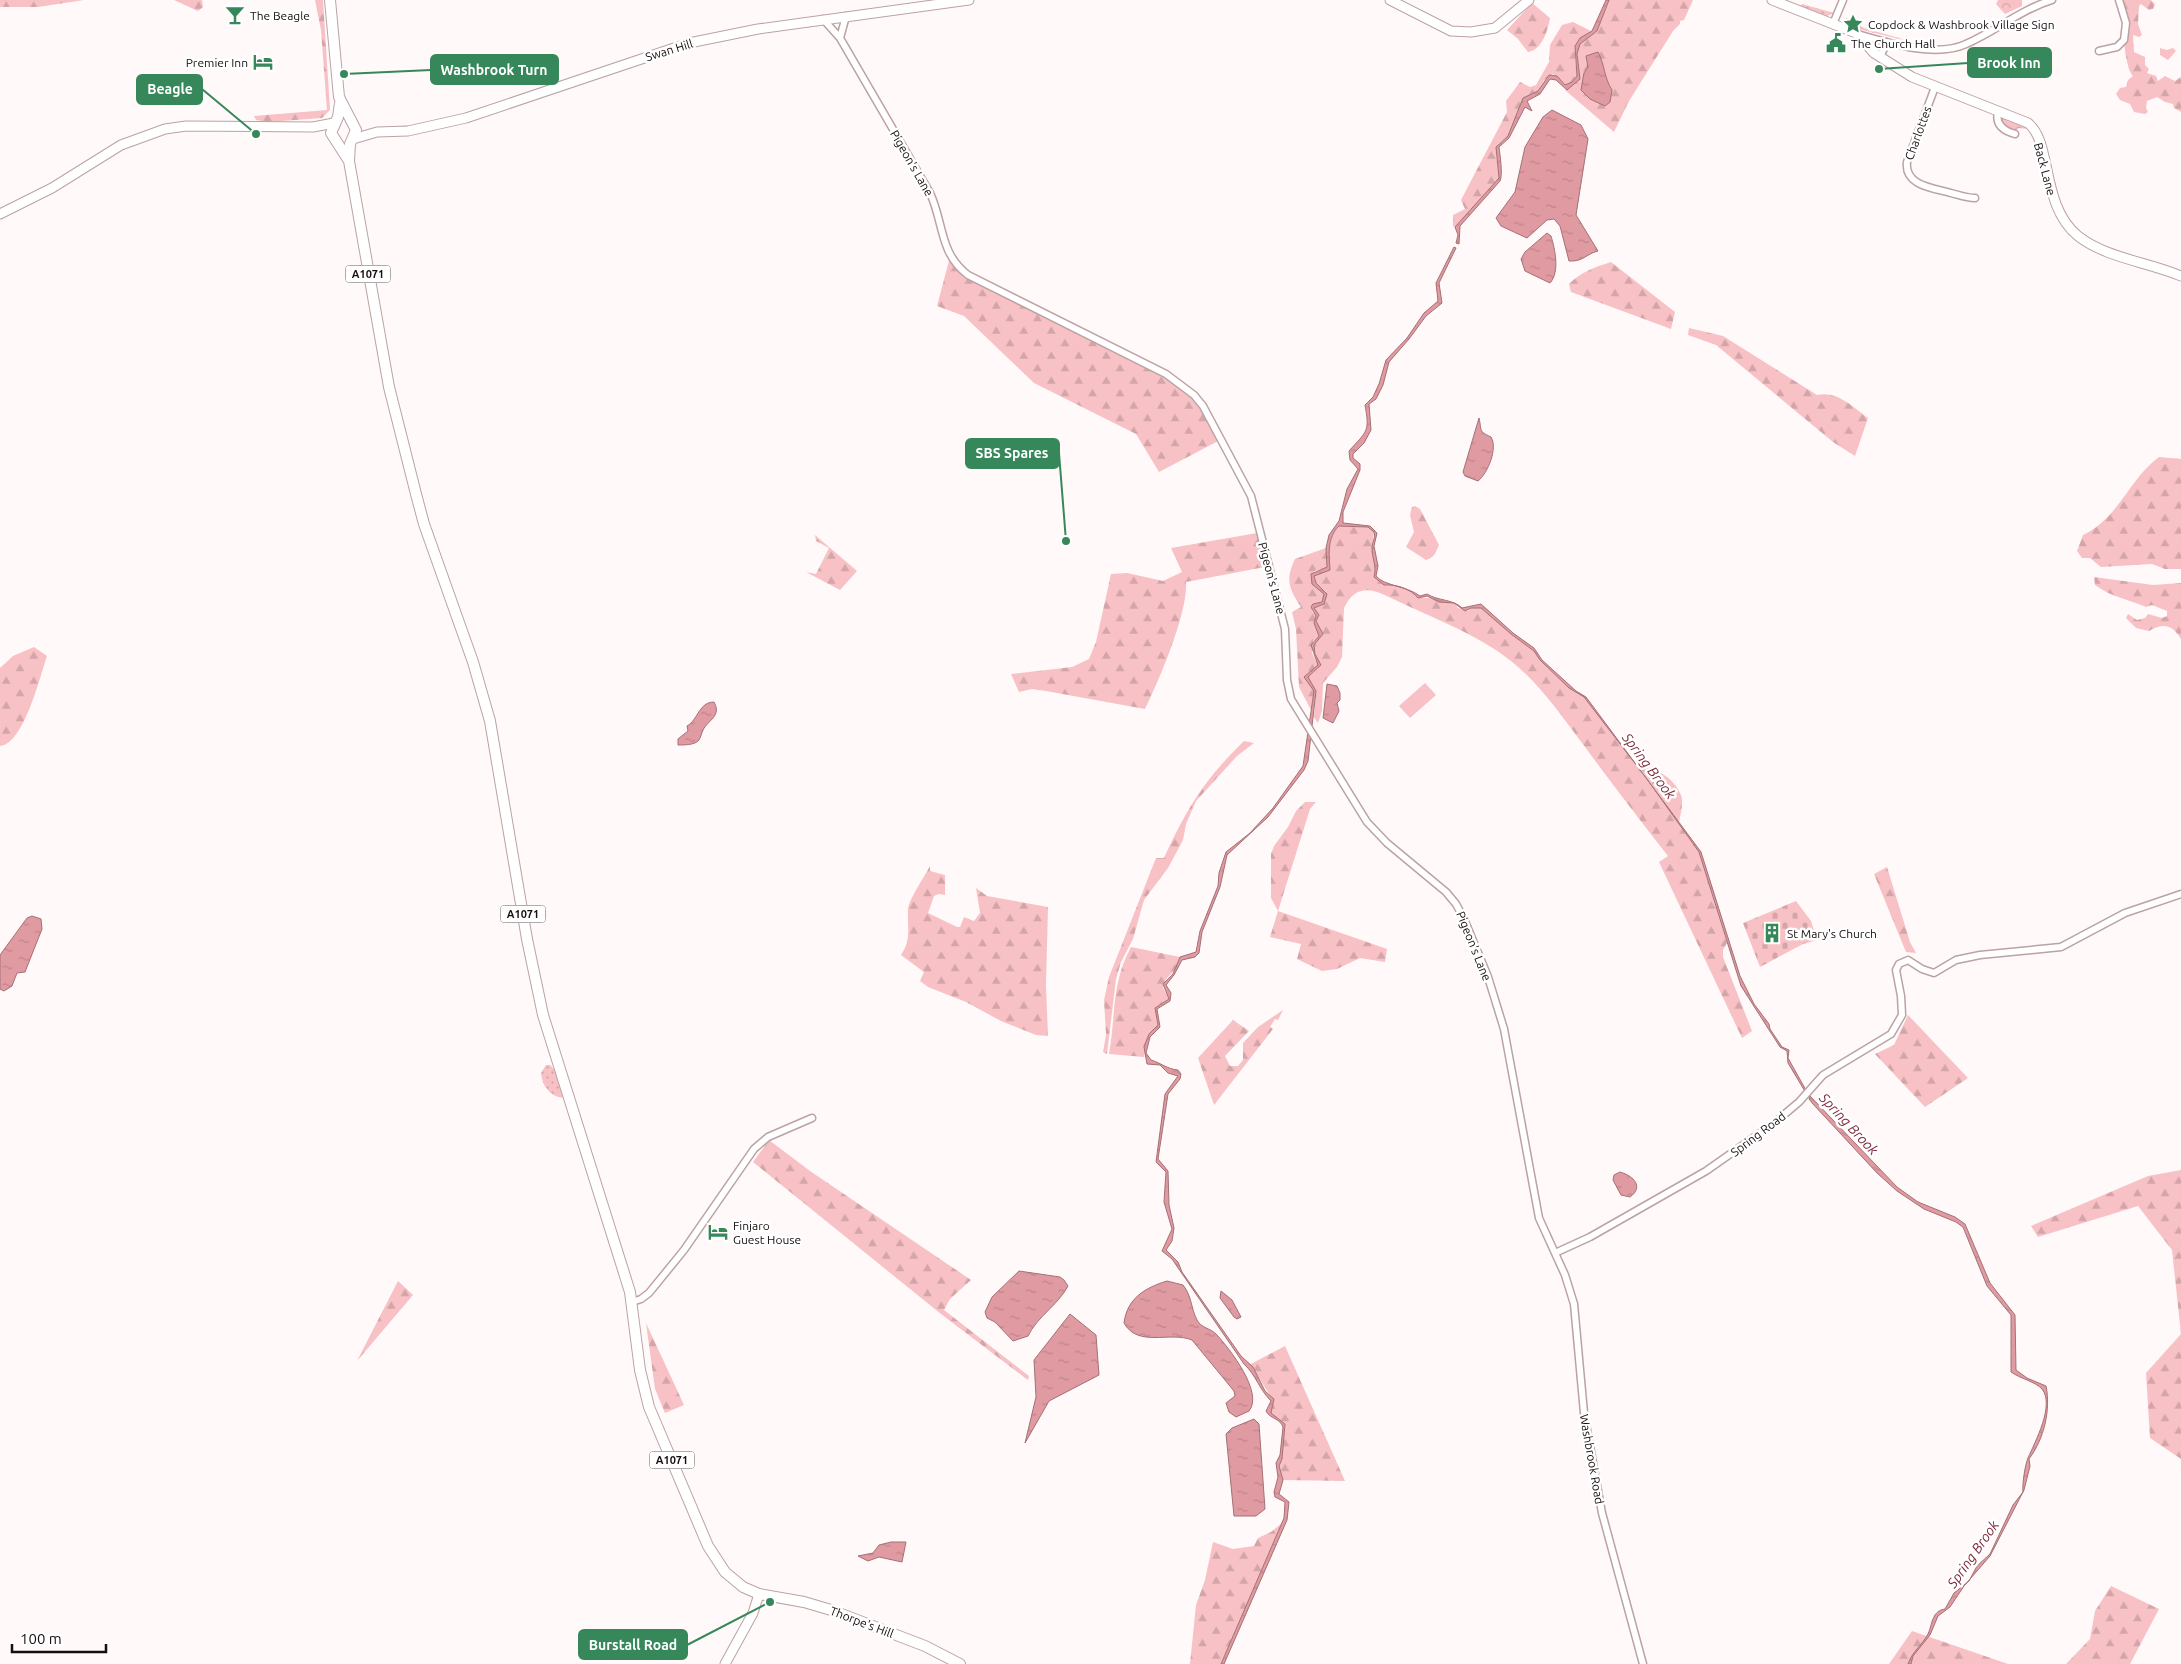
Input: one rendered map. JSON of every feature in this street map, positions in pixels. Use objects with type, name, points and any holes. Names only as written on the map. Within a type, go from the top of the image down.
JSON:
[{"type":"main road","points":[[330,0],[340,102],[336,122],[332,129],[336,140],[346,143],[352,140],[356,133],[353,123],[340,102]]},
{"type":"main road","points":[[336,122],[342,119],[353,123]]},
{"type":"main road","name":"A1071","points":[[336,140],[349,161]]},
{"type":"main road","name":"A1071","points":[[352,140],[349,161],[389,387],[424,524],[473,662],[490,720],[526,939],[541,1006],[632,1302],[640,1370],[646,1398],[700,1526],[717,1561],[725,1572],[743,1587],[759,1594]]},
{"type":"main road","name":"Thorpe's Hill","points":[[759,1594],[804,1602],[831,1610],[924,1646],[960,1664]]},
{"type":"street","name":"Swan Hill","points":[[352,140],[377,132],[408,131],[466,118],[689,43],[758,29],[823,19],[969,0]]},
{"type":"street","points":[[1390,0],[1451,32],[1471,32],[1495,28],[1529,0]]},
{"type":"street","points":[[1772,0],[1856,33],[1887,42],[1930,50],[1949,50],[1968,44],[2032,8],[2052,0]]},
{"type":"street","points":[[1833,24],[1843,0]]},
{"type":"street","points":[[2027,0],[2032,8]]},
{"type":"street","points":[[2099,51],[2114,48],[2124,40],[2126,23],[2119,0]]},
{"type":"street","points":[[840,38],[846,16]]},
{"type":"street","name":"Pigeon's Lane","points":[[823,19],[840,38],[930,193],[946,250],[956,264],[968,274],[1161,371],[1194,395],[1203,406],[1251,496],[1283,620],[1287,680],[1291,699],[1367,822],[1387,843],[1452,899],[1472,936],[1504,1029],[1539,1218],[1555,1253]]},
{"type":"street","name":"Back Lane","points":[[1856,33],[1864,44],[1906,74],[1998,112],[2026,121],[2032,126],[2038,138],[2057,208],[2074,232],[2100,248],[2181,276]]},
{"type":"street","points":[[1880,57],[1887,42]]},
{"type":"street","name":"Charlottes","points":[[1934,86],[1907,162],[1908,171],[1914,180],[1921,185],[1970,200]]},
{"type":"street","points":[[1998,112],[1997,121],[2000,126],[2015,134]]},
{"type":"street","points":[[0,214],[52,188],[121,145],[165,129],[197,125],[313,127],[336,122]]},
{"type":"street","name":"Swan Hill","points":[[353,123],[377,132]]},
{"type":"street","points":[[313,127],[336,140]]},
{"type":"street","name":"Spring Road","points":[[1555,1253],[1590,1236],[1706,1171],[1763,1132],[1804,1096],[1823,1075],[1891,1034],[1902,1015],[1901,996],[1896,970],[1899,964],[1908,960],[1922,969],[1934,973],[1956,960],[1980,955],[2061,947],[2125,913],[2181,894]]},
{"type":"street","points":[[632,1302],[644,1298],[649,1293],[684,1250],[754,1149],[768,1137],[812,1118]]},
{"type":"street","name":"Washbrook Road","points":[[1555,1253],[1568,1283],[1574,1304],[1584,1413],[1602,1513],[1643,1664]]},
{"type":"street","points":[[724,1664],[753,1613],[759,1594]]},
{"type":"green space","points":[[0,0],[84,0],[38,7],[0,7]]},
{"type":"green space","points":[[174,0],[202,0],[203,7],[198,11]]},
{"type":"green space","points":[[315,0],[323,0],[330,110],[322,118],[268,122],[256,120],[254,116],[327,110],[321,30]]},
{"type":"green space","points":[[1609,0],[1693,0],[1684,20],[1680,21],[1680,24],[1673,31],[1629,101],[1614,132],[1565,90],[1580,78],[1577,54],[1580,44],[1597,31]]},
{"type":"green space","points":[[1998,0],[2022,0],[2022,6],[2005,14],[1996,4]]},
{"type":"green space","points":[[2120,0],[2151,0],[2155,4],[2153,9],[2149,10],[2141,4],[2139,6],[2138,24],[2142,35],[2139,37],[2133,35],[2134,52],[2145,57],[2145,65],[2149,69],[2147,73],[2156,76],[2158,81],[2165,76],[2175,81],[2181,77],[2181,112],[2174,108],[2173,104],[2157,97],[2147,101],[2146,108],[2148,112],[2145,114],[2134,112],[2130,104],[2120,100],[2116,94],[2120,88],[2126,87],[2128,80],[2133,76],[2125,53]]},
{"type":"green space","points":[[1532,3],[1550,18],[1541,44],[1528,52],[1518,39],[1507,30]]},
{"type":"green space","points":[[1802,4],[1834,13],[1827,16],[1801,6]]},
{"type":"green space","points":[[1846,18],[1864,28],[1916,43],[1862,30],[1845,23]]},
{"type":"green space","points":[[1573,22],[1591,31],[1577,46],[1575,56],[1577,76],[1572,82],[1565,85],[1553,74],[1544,80],[1538,91],[1523,98],[1508,136],[1498,144],[1496,151],[1499,178],[1455,227],[1453,226],[1453,215],[1465,209],[1461,200],[1507,112],[1506,101],[1520,82],[1530,87],[1536,85],[1549,62],[1550,45],[1562,25]]},
{"type":"green space","points":[[2160,48],[2167,50],[2173,48],[2176,51],[2168,60],[2160,55]]},
{"type":"green space","points":[[2003,115],[2024,123],[2029,129],[2018,128],[2016,133],[2001,125],[2000,120]]},
{"type":"green space","points":[[950,257],[961,270],[1155,368],[1194,395],[1222,439],[1159,472],[1136,434],[1034,383],[964,316],[937,306]]},
{"type":"green space","points":[[1611,262],[1675,312],[1671,329],[1571,292],[1569,284],[1578,276]]},
{"type":"green space","points":[[1689,328],[1723,336],[1817,395],[1831,395],[1850,404],[1868,418],[1855,456],[1833,442],[1716,345],[1688,335]]},
{"type":"green space","points":[[2159,457],[2181,459],[2181,569],[2165,569],[2152,564],[2101,567],[2090,558],[2082,558],[2077,551],[2083,535],[2106,519],[2148,466]]},
{"type":"green space","points":[[1415,506],[1420,509],[1439,545],[1433,556],[1426,560],[1406,547],[1414,532],[1410,515],[1412,507]]},
{"type":"green space","points":[[1340,526],[1368,527],[1374,532],[1372,547],[1376,568],[1374,577],[1384,585],[1403,587],[1418,598],[1454,603],[1458,608],[1468,611],[1471,608],[1481,608],[1534,651],[1540,660],[1569,688],[1584,697],[1647,779],[1699,852],[1727,943],[1723,950],[1723,957],[1752,1031],[1742,1038],[1659,862],[1668,856],[1551,702],[1522,670],[1499,652],[1459,630],[1387,596],[1364,590],[1356,593],[1344,608],[1342,657],[1337,667],[1323,683],[1322,711],[1318,723],[1314,717],[1316,691],[1308,677],[1318,669],[1314,645],[1323,634],[1316,621],[1319,616],[1314,608],[1322,605],[1326,592],[1316,583],[1314,575],[1330,570],[1329,552],[1331,541]]},
{"type":"green space","points":[[1257,533],[1265,567],[1186,582],[1178,628],[1165,664],[1145,709],[1032,689],[1019,692],[1011,674],[1072,667],[1089,659],[1096,642],[1111,574],[1127,573],[1163,581],[1182,572],[1171,548]]},
{"type":"green space","points":[[815,535],[857,571],[840,590],[806,572],[816,574],[829,548],[816,541]]},
{"type":"green space","points":[[1326,548],[1327,568],[1314,571],[1312,584],[1324,594],[1322,602],[1313,604],[1312,611],[1316,616],[1314,623],[1320,635],[1313,641],[1312,653],[1318,665],[1305,677],[1314,691],[1311,710],[1299,687],[1296,629],[1292,612],[1301,607],[1291,589],[1289,579],[1295,559]]},
{"type":"green space","points":[[2094,577],[2153,585],[2181,583],[2181,639],[2174,630],[2167,626],[2149,631],[2136,628],[2126,618],[2128,614],[2137,620],[2145,618],[2148,614],[2162,618],[2167,616],[2167,611],[2152,605],[2146,607],[2113,595],[2095,585]]},
{"type":"green space","points":[[34,647],[47,656],[30,708],[16,734],[9,742],[0,746],[0,668],[13,656]]},
{"type":"green space","points":[[1425,683],[1436,695],[1410,718],[1399,706]]},
{"type":"green space","points":[[1244,741],[1254,743],[1237,756],[1196,801],[1186,824],[1183,840],[1168,868],[1144,900],[1133,939],[1121,962],[1116,979],[1107,1054],[1103,1052],[1106,1035],[1104,1000],[1109,977],[1156,858],[1164,858],[1198,795],[1218,769]]},
{"type":"green space","points":[[1637,764],[1663,774],[1674,783],[1681,795],[1682,802],[1679,823]]},
{"type":"green space","points":[[1305,802],[1316,802],[1310,809],[1278,911],[1271,898],[1271,854],[1296,811]]},
{"type":"green space","points":[[930,866],[930,871],[945,875],[945,895],[939,894],[934,896],[928,913],[957,927],[960,927],[964,917],[974,921],[980,913],[976,888],[987,896],[1048,907],[1046,985],[1048,1036],[1036,1035],[1001,1021],[966,1002],[928,987],[920,981],[924,972],[901,955],[908,938],[909,905]]},
{"type":"green space","points":[[1887,867],[1910,942],[1916,953],[1906,952],[1874,874]]},
{"type":"green space","points":[[1796,901],[1811,921],[1817,940],[1803,944],[1760,967],[1743,923]]},
{"type":"green space","points":[[1278,911],[1387,949],[1385,962],[1360,958],[1337,969],[1322,971],[1297,959],[1301,944],[1270,937]]},
{"type":"green space","points":[[1131,947],[1180,957],[1176,969],[1166,979],[1163,988],[1169,999],[1155,1008],[1158,1025],[1149,1034],[1144,1057],[1109,1054],[1117,987]]},
{"type":"green space","points":[[1283,1010],[1278,1020],[1275,1019],[1270,1027],[1273,1029],[1214,1105],[1198,1058],[1233,1020],[1249,1031],[1225,1056],[1230,1066],[1238,1066],[1243,1060],[1243,1043],[1258,1027]]},
{"type":"green space","points":[[1908,1015],[1968,1078],[1925,1107],[1875,1054],[1894,1045]]},
{"type":"green space","points":[[546,1065],[550,1065],[555,1070],[563,1098],[554,1095],[545,1086],[541,1073]]},
{"type":"green space","points":[[769,1140],[810,1171],[971,1280],[950,1299],[944,1310],[1029,1376],[1028,1380],[941,1314],[753,1162]]},
{"type":"green space","points":[[2181,1170],[2181,1334],[2172,1250],[2138,1206],[2038,1237],[2031,1226],[2148,1176]]},
{"type":"green space","points":[[398,1281],[413,1295],[357,1361]]},
{"type":"green space","points":[[646,1323],[684,1405],[665,1413],[655,1389]]},
{"type":"green space","points":[[2181,1334],[2181,1459],[2150,1438],[2146,1373]]},
{"type":"green space","points":[[1285,1346],[1345,1481],[1283,1480],[1279,1466],[1282,1459],[1285,1424],[1271,1413],[1274,1399],[1249,1365]]},
{"type":"green space","points":[[1282,1523],[1221,1664],[1190,1664],[1196,1605],[1205,1580],[1213,1542],[1233,1549],[1254,1546],[1258,1538],[1271,1532]]},
{"type":"green space","points":[[2111,1586],[2159,1609],[2130,1664],[2066,1664],[2090,1639],[2095,1611]]},
{"type":"green space","points":[[1912,1631],[2008,1664],[1889,1664]]},
{"type":"water","points":[[1606,0],[1609,0],[1597,31],[1580,44],[1577,54],[1580,79],[1567,90],[1556,80],[1550,79],[1540,94],[1527,101],[1532,111],[1525,107],[1509,138],[1499,147],[1500,181],[1460,226],[1459,244],[1456,243],[1458,235],[1455,227],[1499,178],[1496,147],[1508,136],[1523,98],[1538,91],[1549,75],[1557,76],[1565,85],[1572,82],[1577,76],[1575,46],[1580,38],[1592,31]]},
{"type":"water","points":[[1598,52],[1607,81],[1612,90],[1610,102],[1605,106],[1590,99],[1581,90],[1584,73],[1588,67],[1586,56]]},
{"type":"water","points":[[1552,110],[1581,125],[1588,139],[1576,215],[1598,251],[1574,261],[1569,261],[1560,226],[1554,219],[1547,220],[1527,238],[1501,226],[1496,218],[1515,192],[1525,147],[1543,117]]},
{"type":"water","points":[[1547,233],[1551,236],[1556,260],[1555,273],[1550,283],[1525,271],[1521,259],[1525,252]]},
{"type":"water","points":[[1454,247],[1456,248],[1439,283],[1442,303],[1426,316],[1389,362],[1383,385],[1376,399],[1369,404],[1371,430],[1364,443],[1353,454],[1353,458],[1360,464],[1360,470],[1343,512],[1343,523],[1370,526],[1377,533],[1374,546],[1378,566],[1376,576],[1384,582],[1395,586],[1384,585],[1374,577],[1375,569],[1372,548],[1374,532],[1368,527],[1339,526],[1332,536],[1329,552],[1330,570],[1314,576],[1316,583],[1327,594],[1324,604],[1314,608],[1319,615],[1316,621],[1323,634],[1314,645],[1315,654],[1321,665],[1308,677],[1316,691],[1308,761],[1304,770],[1268,817],[1227,855],[1220,887],[1202,932],[1199,953],[1195,957],[1182,960],[1166,985],[1171,993],[1170,1001],[1157,1009],[1160,1027],[1150,1037],[1146,1053],[1151,1060],[1178,1070],[1181,1074],[1180,1079],[1168,1094],[1158,1159],[1168,1171],[1169,1205],[1174,1228],[1172,1241],[1166,1250],[1178,1262],[1182,1272],[1241,1356],[1253,1367],[1265,1391],[1274,1399],[1271,1413],[1285,1424],[1282,1459],[1279,1466],[1283,1480],[1279,1494],[1289,1502],[1287,1520],[1224,1664],[1221,1664],[1284,1518],[1285,1502],[1275,1497],[1274,1492],[1278,1477],[1276,1463],[1280,1455],[1283,1427],[1280,1422],[1266,1411],[1271,1401],[1263,1392],[1252,1373],[1172,1259],[1162,1251],[1172,1229],[1164,1202],[1166,1172],[1156,1162],[1165,1094],[1178,1076],[1168,1073],[1160,1065],[1147,1064],[1144,1047],[1149,1034],[1158,1025],[1155,1008],[1169,999],[1163,984],[1173,974],[1180,957],[1196,952],[1200,931],[1218,886],[1219,873],[1226,852],[1250,833],[1273,808],[1303,766],[1314,691],[1304,677],[1318,665],[1311,645],[1319,636],[1314,623],[1316,616],[1311,607],[1313,604],[1322,602],[1324,594],[1312,584],[1311,574],[1327,567],[1326,548],[1329,535],[1339,521],[1347,489],[1358,469],[1350,460],[1349,451],[1366,431],[1365,405],[1373,397],[1386,360],[1407,338],[1424,313],[1438,301],[1436,283]]},
{"type":"water","points":[[1479,418],[1481,430],[1491,437],[1493,442],[1493,454],[1485,472],[1478,481],[1465,476],[1463,472]]},
{"type":"water","points":[[1406,589],[1420,596],[1427,594],[1454,603],[1439,602],[1427,596],[1418,598]]},
{"type":"water","points":[[1454,603],[1462,608],[1481,604],[1513,633],[1534,648],[1542,660],[1576,691],[1586,697],[1642,773],[1584,697],[1569,688],[1540,660],[1534,651],[1481,608],[1471,608],[1465,611]]},
{"type":"water","points":[[1327,684],[1337,686],[1340,693],[1340,700],[1337,703],[1339,711],[1333,723],[1323,718]]},
{"type":"water","points":[[714,702],[716,707],[715,714],[705,726],[699,740],[691,744],[678,745],[678,739],[688,731],[687,726],[694,720],[702,708]]},
{"type":"water","points":[[1651,784],[1701,852],[1740,976],[1754,1004],[1769,1024],[1770,1029],[1782,1047],[1789,1050],[1788,1058],[1806,1093],[1788,1063],[1787,1051],[1780,1047],[1741,986],[1699,852]]},
{"type":"water","points":[[32,916],[41,919],[42,929],[25,972],[17,973],[12,986],[4,991],[0,989],[0,955],[27,918]]},
{"type":"water","points":[[1810,1096],[1897,1187],[1918,1202],[1955,1217],[1965,1224],[1990,1283],[2015,1315],[2016,1370],[2027,1378],[2046,1386],[2048,1405],[2039,1443],[2029,1459],[2030,1466],[2023,1492],[2023,1480],[2027,1461],[2042,1424],[2046,1404],[2042,1389],[2011,1372],[2011,1315],[1987,1286],[1963,1227],[1956,1222],[1924,1209],[1897,1191],[1877,1173],[1813,1104],[1809,1099]]},
{"type":"water","points":[[1620,1172],[1636,1182],[1636,1189],[1630,1197],[1621,1195],[1613,1180],[1614,1175]]},
{"type":"water","points":[[1019,1271],[1060,1277],[1068,1286],[1028,1336],[1013,1341],[995,1322],[987,1318],[985,1312],[992,1297]]},
{"type":"water","points":[[1167,1281],[1183,1285],[1199,1323],[1216,1334],[1237,1360],[1252,1393],[1252,1403],[1249,1411],[1236,1417],[1229,1412],[1226,1403],[1235,1396],[1234,1391],[1192,1340],[1137,1335],[1130,1331],[1124,1323],[1129,1307],[1138,1296],[1151,1287]]},
{"type":"water","points":[[1221,1291],[1232,1300],[1241,1317],[1237,1319],[1234,1317],[1220,1298]]},
{"type":"water","points":[[1070,1314],[1096,1335],[1099,1375],[1049,1401],[1025,1443],[1036,1397],[1034,1360]]},
{"type":"water","points":[[1254,1419],[1259,1424],[1265,1509],[1256,1516],[1234,1516],[1226,1434],[1232,1428]]},
{"type":"water","points":[[2023,1492],[1990,1556],[1970,1579],[1977,1566],[1990,1554],[2013,1505]]},
{"type":"water","points":[[891,1542],[906,1542],[902,1562],[879,1557],[868,1561],[858,1556],[873,1553],[879,1545]]},
{"type":"water","points":[[1967,1583],[1950,1607],[1938,1616],[1930,1635],[1913,1656],[1911,1664],[1908,1664],[1912,1656],[1928,1634],[1935,1615],[1945,1609],[1954,1593]]},
{"type":"place","name":"The Beagle","points":[[235,15]]},
{"type":"place","name":"Copdock & Washbrook Village Sign","points":[[1853,24]]},
{"type":"place","name":"The Church Hall","points":[[1836,43]]},
{"type":"place","name":"Premier Inn","points":[[263,62]]},
{"type":"place","name":"Brook Inn","points":[[1879,69]]},
{"type":"place","name":"Washbrook Turn","points":[[344,74]]},
{"type":"place","name":"Beagle","points":[[256,134]]},
{"type":"place","name":"SBS Spares","points":[[1066,541]]},
{"type":"place","name":"St Mary's Church","points":[[1772,933]]},
{"type":"place","name":"Finjaro Guest House","points":[[718,1232]]},
{"type":"place","name":"Burstall Road","points":[[770,1602]]},
{"type":"water label","name":"Spring Brook","points":[[1649,766]]},
{"type":"water label","name":"Spring Brook","points":[[1849,1124]]},
{"type":"water label","name":"Spring Brook","points":[[1973,1554]]}]
